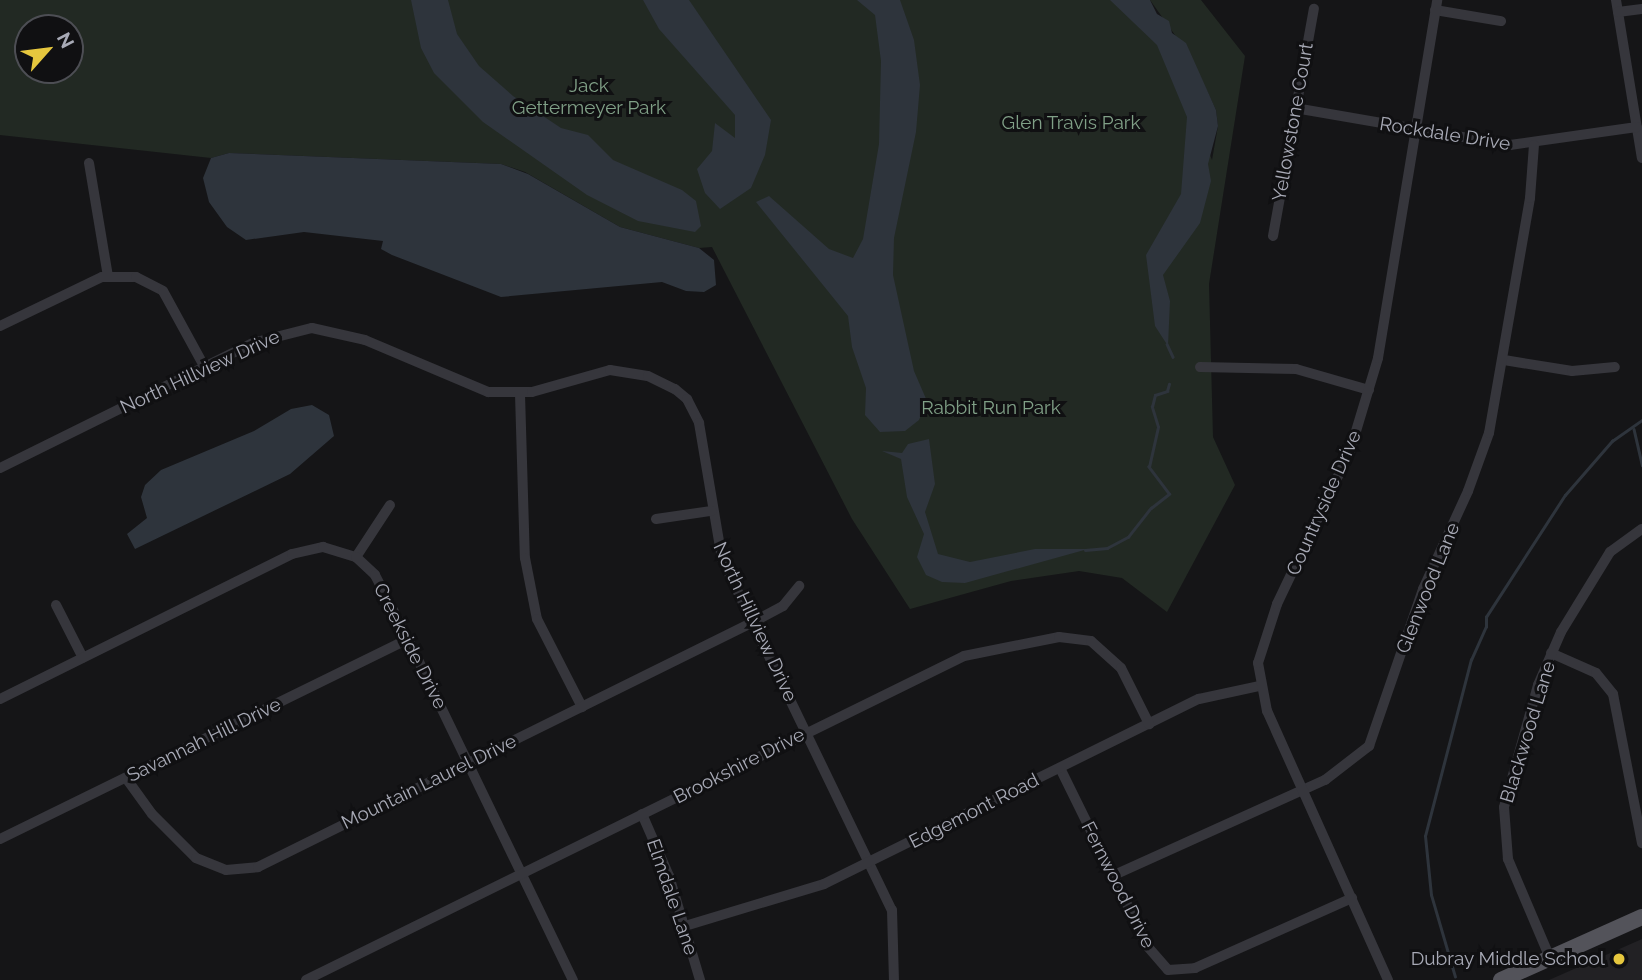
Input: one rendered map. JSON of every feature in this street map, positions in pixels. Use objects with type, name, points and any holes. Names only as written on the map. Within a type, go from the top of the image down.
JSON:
[{"type":"main road","points":[[1501,980],[1642,917]]},
{"type":"street","points":[[1616,0],[1642,158]]},
{"type":"street","points":[[1436,5],[1502,21]]},
{"type":"street","name":"Countryside Drive","points":[[1388,980],[1259,686],[1263,639],[1339,479],[1369,390],[1436,5]]},
{"type":"street","name":"Yellowstone Court","points":[[1273,236],[1314,9]]},
{"type":"street","points":[[1618,12],[1642,9]]},
{"type":"street","name":"Rockdale Drive","points":[[1295,108],[1416,130],[1534,145],[1637,127]]},
{"type":"street","name":"Glenwood Lane","points":[[1112,876],[1303,790],[1357,760],[1377,732],[1415,610],[1489,433],[1504,360],[1534,145]]},
{"type":"street","points":[[89,163],[108,276]]},
{"type":"street","points":[[0,326],[108,276],[136,277],[163,291],[204,366]]},
{"type":"street","name":"North Hillview Drive","points":[[0,468],[270,336],[322,329],[365,340],[472,388],[520,394],[610,370],[648,376],[675,388],[687,399],[699,423],[711,511],[722,559],[872,863],[892,909],[894,980]]},
{"type":"street","points":[[1504,360],[1572,371],[1615,367]]},
{"type":"street","points":[[1200,367],[1285,368],[1369,390]]},
{"type":"street","points":[[520,394],[525,558],[537,619],[582,707]]},
{"type":"street","points":[[0,699],[306,549],[337,549],[356,557],[390,505]]},
{"type":"street","points":[[656,519],[711,511]]},
{"type":"street","name":"Blackwood Lane","points":[[1550,958],[1508,859],[1504,826],[1512,780],[1551,653],[1609,552],[1642,529]]},
{"type":"street","name":"Creekside Drive","points":[[356,557],[374,575],[408,639],[573,980]]},
{"type":"street","name":"Mountain Laurel Drive","points":[[126,778],[152,814],[196,858],[210,866],[242,871],[258,867],[753,622],[783,606],[799,586]]},
{"type":"street","points":[[56,605],[83,658]]},
{"type":"street","name":"Brookshire Drive","points":[[306,980],[944,663],[995,648],[1059,637],[1091,641],[1112,656],[1149,724]]},
{"type":"street","name":"Savannah Hill Drive","points":[[0,839],[408,639]]},
{"type":"street","points":[[1551,653],[1596,673],[1613,694],[1642,843]]},
{"type":"street","name":"Edgemont Road","points":[[685,926],[824,884],[872,863],[1199,699],[1259,686]]},
{"type":"street","name":"Fernwood Drive","points":[[1060,768],[1148,947],[1162,966],[1175,972],[1195,968],[1352,898]]},
{"type":"street","name":"Elmdale Lane","points":[[642,814],[685,926],[700,980]]},
{"type":"shaded area","points":[[411,0],[448,0],[457,34],[479,66],[513,96],[561,128],[588,135],[613,160],[682,190],[696,201],[701,226],[695,232],[638,221],[587,195],[483,122],[434,73],[421,48]]},
{"type":"shaded area","points":[[643,0],[689,0],[771,120],[765,155],[751,188],[720,209],[705,193],[697,169],[712,151],[715,123],[735,138],[735,115],[659,29]]},
{"type":"shaded area","points":[[857,0],[900,0],[914,40],[920,85],[916,132],[894,238],[893,275],[914,371],[927,401],[919,420],[905,431],[880,432],[865,415],[866,388],[852,347],[848,316],[756,202],[769,196],[829,249],[853,258],[863,239],[879,144],[881,61],[875,15]]},
{"type":"shaded area","points":[[1110,0],[1150,0],[1157,14],[1169,21],[1172,33],[1186,43],[1216,110],[1218,126],[1208,164],[1211,181],[1200,223],[1163,275],[1170,301],[1168,346],[1155,326],[1146,255],[1181,194],[1187,117],[1157,45]]},
{"type":"shaded area","points":[[229,153],[501,164],[528,174],[620,227],[699,248],[714,260],[716,285],[704,292],[686,291],[662,282],[501,297],[392,255],[381,249],[383,241],[304,232],[246,240],[227,227],[209,202],[203,178],[211,158]]},
{"type":"shaded area","points":[[312,405],[329,415],[334,436],[290,474],[135,549],[127,534],[147,518],[141,497],[145,485],[161,470],[254,431],[291,409]]},
{"type":"shaded area","points":[[929,439],[935,484],[925,512],[938,554],[970,562],[1035,549],[1088,549],[965,583],[942,582],[926,575],[917,557],[924,534],[907,497],[901,459],[882,451],[902,453],[908,444]]},
{"type":"shaded area","name":"Dubray Middle School","points":[[1642,939],[1642,980],[1549,980]]},
{"type":"green space","points":[[0,0],[1130,0],[1170,50],[1212,160],[1218,126],[1216,110],[1192,59],[1150,0],[1201,0],[1245,56],[1209,284],[1213,437],[1235,485],[1167,612],[1122,578],[1079,571],[1011,581],[910,609],[852,519],[712,247],[699,248],[620,227],[525,172],[501,164],[229,153],[211,158],[0,135]]},
{"type":"waterway","points":[[1167,344],[1173,357]]},
{"type":"waterway","points":[[1085,550],[1107,548],[1128,537],[1151,508],[1169,494],[1149,467],[1158,427],[1152,407],[1155,395],[1167,391],[1169,384]]},
{"type":"waterway","points":[[1455,977],[1431,895],[1425,836],[1471,660],[1486,627],[1486,617],[1565,495],[1612,441],[1642,420]]},
{"type":"waterway","points":[[1634,429],[1642,465]]},
{"type":"place","name":"Dubray Middle School","points":[[1619,959]]},
{"type":"park label","name":"Jack Gettermeyer Park","points":[[589,97]]},
{"type":"park label","name":"Glen Travis Park","points":[[1071,123]]},
{"type":"park label","name":"Rabbit Run Park","points":[[991,408]]}]
